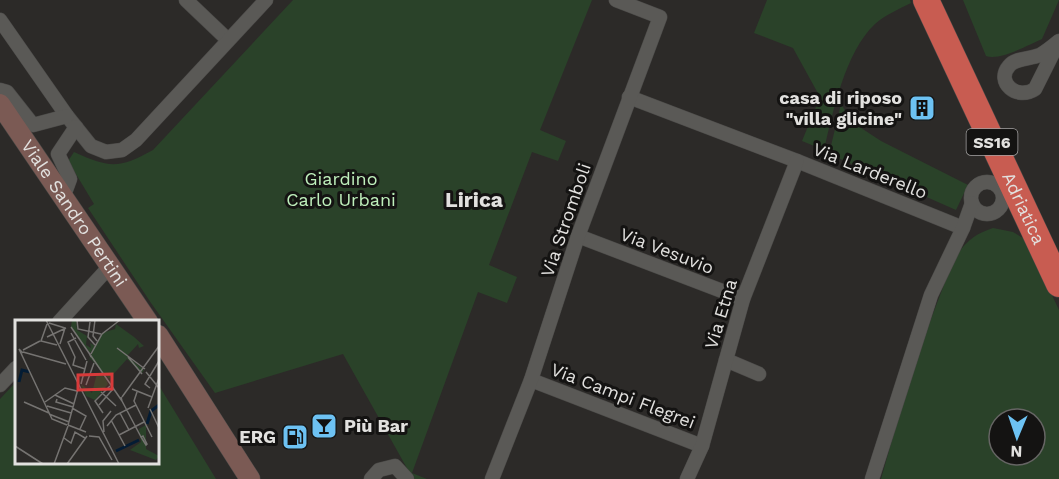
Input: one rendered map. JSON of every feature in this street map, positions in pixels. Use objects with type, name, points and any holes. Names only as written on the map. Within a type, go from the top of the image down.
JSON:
[{"type":"highway","name":"Adriatica","points":[[926,0],[1059,284]]},
{"type":"highway","name":"Adriatica","points":[[943,0],[1059,244]]},
{"type":"main road","name":"Viale Sandro Pertini","points":[[0,104],[147,320]]},
{"type":"main road","points":[[159,337],[250,479]]},
{"type":"street","points":[[186,0],[228,40]]},
{"type":"street","points":[[0,20],[71,122],[91,146],[106,152],[122,150],[136,140],[266,0]]},
{"type":"street","name":"Via Stromboli","points":[[492,479],[531,380],[578,236],[660,17],[616,0]]},
{"type":"street","points":[[0,90],[7,92],[33,125],[71,122]]},
{"type":"street","name":"Via Larderello","points":[[629,97],[963,228]]},
{"type":"street","points":[[63,198],[70,179],[58,154],[71,122]]},
{"type":"street","name":"Via Etna","points":[[687,479],[702,446],[743,299],[797,161]]},
{"type":"street","points":[[872,479],[931,295],[963,228],[972,203],[972,193],[978,186],[987,183],[998,187],[1002,201],[997,210],[963,228]]},
{"type":"street","points":[[972,203],[978,211],[987,214]]},
{"type":"street","name":"Via Vesuvio","points":[[578,236],[743,299]]},
{"type":"street","points":[[60,320],[111,265]]},
{"type":"street","points":[[726,360],[759,374]]},
{"type":"street","points":[[0,385],[15,369]]},
{"type":"street","name":"Via Campi Flegrei","points":[[531,380],[702,446]]},
{"type":"street","points":[[371,479],[379,470],[395,466],[407,479]]},
{"type":"green space","name":"Giardino Carlo Urbani","points":[[293,0],[592,0],[540,130],[566,141],[558,161],[532,152],[489,265],[517,277],[507,303],[478,292],[412,473],[427,479],[415,479],[408,470],[343,354],[215,393],[151,303],[88,208],[94,204],[68,161],[74,152],[96,161],[122,163],[153,150]]},
{"type":"green space","points":[[767,0],[910,0],[911,3],[875,24],[856,50],[842,83],[824,150],[802,141],[820,97],[793,48],[754,33]]},
{"type":"green space","points":[[963,0],[1059,0],[1042,39],[1014,52],[992,57],[986,56]]},
{"type":"green space","points":[[841,104],[852,122],[881,141],[968,185],[956,210],[829,154]]},
{"type":"green space","points":[[993,228],[1013,232],[1026,240],[1059,310],[1059,479],[881,479],[912,369],[953,261],[970,240]]},
{"type":"green space","points":[[15,383],[15,464],[159,464],[159,386],[216,479],[0,479],[0,399]]},
{"type":"place","name":"casa di riposo \"villa glicine\"","points":[[922,108]]},
{"type":"place","name":"Più Bar","points":[[324,426]]},
{"type":"place","name":"ERG","points":[[295,437]]},
{"type":"district","name":"Lirica","points":[[474,200]]}]
